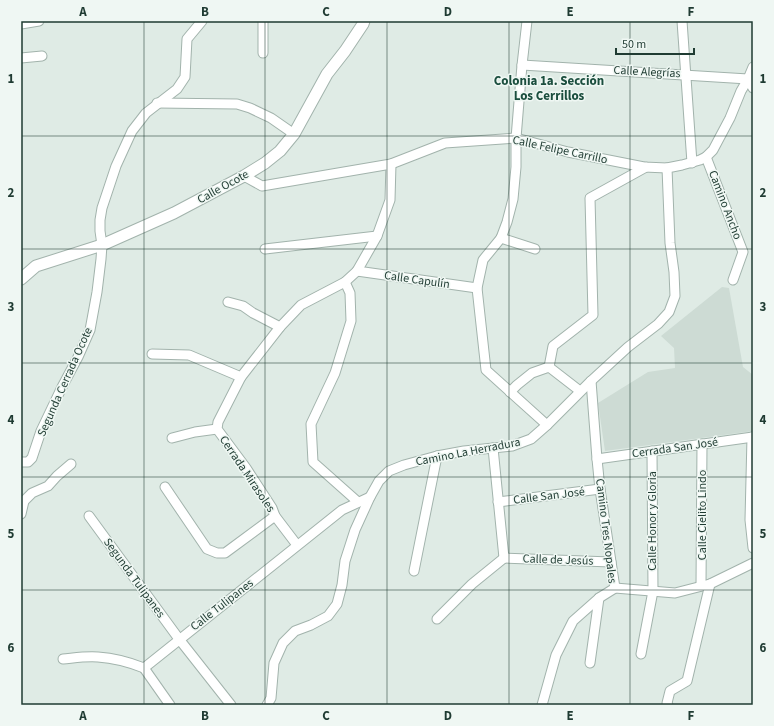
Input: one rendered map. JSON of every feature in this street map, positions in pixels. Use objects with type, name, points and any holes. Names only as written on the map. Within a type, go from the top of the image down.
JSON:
[{"type":"street","points":[[21,24],[39,21]]},
{"type":"street","name":"Segunda Cerrada Ocote","points":[[21,462],[28,462],[32,458],[41,431],[90,330],[101,259],[101,214],[116,166],[132,132],[146,113],[157,103],[178,89],[185,77],[187,39],[202,21]]},
{"type":"street","points":[[263,21],[263,53]]},
{"type":"street","name":"Calle Ocote","points":[[21,279],[36,266],[102,245],[174,214],[244,176],[280,151],[294,134],[327,74],[345,51],[364,21]]},
{"type":"street","points":[[527,21],[516,138],[516,167],[513,199],[501,238],[483,260],[477,288],[486,370],[547,425]]},
{"type":"street","name":"Camino Ancho","points":[[682,21],[686,75],[699,160],[743,252],[733,280]]},
{"type":"street","points":[[21,58],[42,56]]},
{"type":"street","name":"Calle Alegrías","points":[[522,65],[748,79]]},
{"type":"street","points":[[668,168],[699,160],[713,150],[730,118],[753,67]]},
{"type":"street","points":[[748,79],[753,88]]},
{"type":"street","points":[[157,103],[237,104],[250,108],[271,118],[294,134]]},
{"type":"street","name":"Calle Felipe Carrillo","points":[[244,176],[262,186],[391,164],[445,143],[516,138],[568,152],[646,167],[668,168]]},
{"type":"street","name":"Cerrada Mirasoles","points":[[297,545],[275,516],[272,508],[246,468],[217,429],[218,422],[241,377],[280,327],[301,305],[345,282],[357,271],[377,236],[390,200],[391,164]]},
{"type":"street","points":[[549,367],[553,346],[593,315],[590,198],[646,167]]},
{"type":"street","name":"Camino La Herradura","points":[[267,705],[271,698],[274,663],[283,643],[295,631],[311,626],[328,616],[337,604],[342,585],[345,561],[355,530],[379,481],[389,471],[404,465],[437,456],[464,451],[512,446],[531,439],[580,391],[628,347],[658,324],[669,312],[675,296],[674,272],[670,243],[668,168]]},
{"type":"street","points":[[265,249],[377,236]]},
{"type":"street","points":[[501,238],[535,248]]},
{"type":"street","name":"Camino Ancho","points":[[743,252],[753,251]]},
{"type":"street","name":"Calle Capulín","points":[[357,271],[477,288]]},
{"type":"street","points":[[345,282],[350,293],[351,321],[335,374],[311,424],[313,462],[358,502]]},
{"type":"street","points":[[228,302],[242,306],[253,314],[280,327]]},
{"type":"street","points":[[152,354],[189,355],[241,377]]},
{"type":"street","points":[[549,367],[580,391]]},
{"type":"street","points":[[510,392],[532,373],[549,367]]},
{"type":"street","name":"Camino Tres Nopales","points":[[542,705],[556,655],[573,621],[598,598],[615,588],[596,459],[591,381]]},
{"type":"street","points":[[172,438],[195,432],[217,429]]},
{"type":"street","points":[[752,437],[750,520],[753,548]]},
{"type":"street","name":"Cerrada San José","points":[[596,459],[752,437]]},
{"type":"street","name":"Calle Cielito Lindo","points":[[668,705],[667,703],[670,691],[687,681],[706,585],[702,444]]},
{"type":"street","points":[[437,619],[472,584],[504,558],[492,448]]},
{"type":"street","name":"Calle Honor y Gloria","points":[[641,654],[653,591],[652,451]]},
{"type":"street","points":[[414,571],[437,456]]},
{"type":"street","points":[[21,514],[24,501],[32,493],[48,486],[71,464]]},
{"type":"street","points":[[165,487],[207,549],[217,553],[225,553],[275,516]]},
{"type":"street","name":"Calle San José","points":[[498,502],[600,489]]},
{"type":"street","name":"Calle Tulipanes","points":[[144,668],[178,639],[342,510],[370,497]]},
{"type":"street","name":"Segunda Tulipanes","points":[[89,516],[178,639],[231,705]]},
{"type":"street","name":"Calle de Jesús","points":[[504,558],[611,562]]},
{"type":"street","points":[[615,588],[675,593],[706,585],[753,563]]},
{"type":"street","points":[[590,663],[598,598]]},
{"type":"street","points":[[63,659],[96,657],[109,658],[132,663],[144,668],[170,705]]},
{"type":"shaded area","points":[[722,287],[729,288],[743,367],[753,375],[753,431],[605,451],[598,403],[648,372],[675,368],[674,348],[661,336]]},
{"type":"district","name":"Colonia 1a. Sección Los Cerrillos","points":[[549,88]]}]
